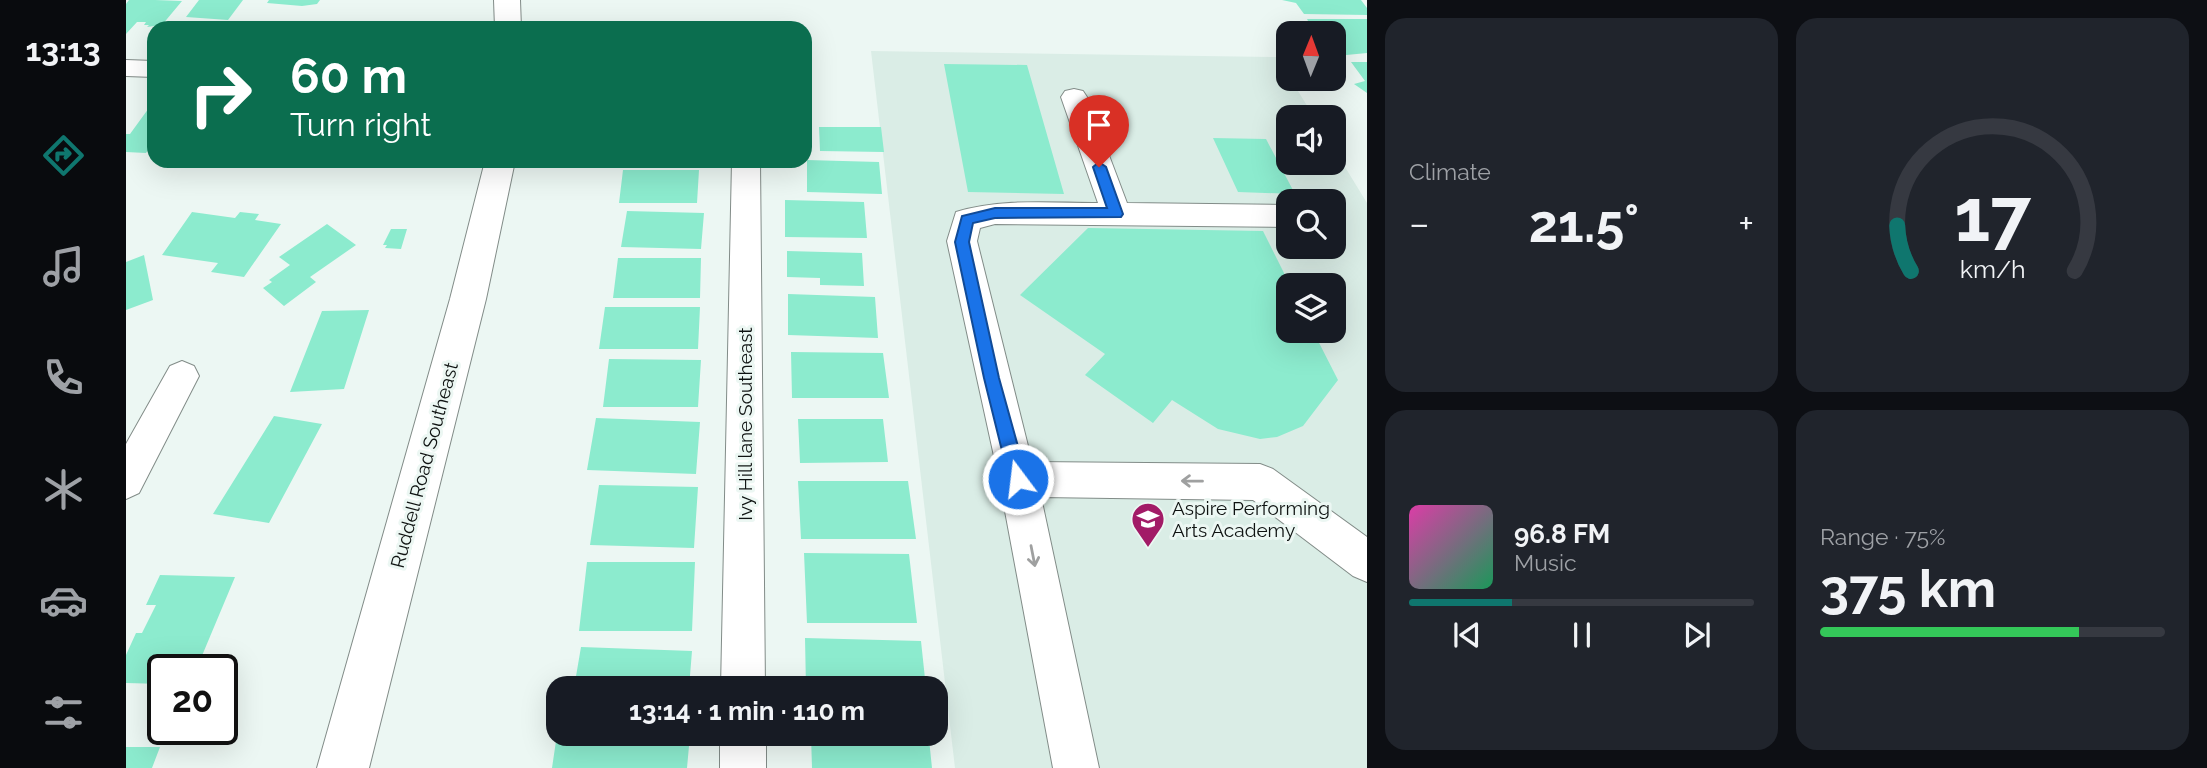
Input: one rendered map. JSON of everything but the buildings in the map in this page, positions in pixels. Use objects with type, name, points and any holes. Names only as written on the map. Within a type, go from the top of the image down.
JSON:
[{"type":"main road","points":[[507,0],[508,21]]},
{"type":"main road","name":"Ruddell Road Southeast","points":[[343,768],[468,299],[498,168]]},
{"type":"street","points":[[126,68],[147,69]]},
{"type":"street","points":[[1074,97],[1116,214]]},
{"type":"street","name":"Ivy Hill lane Southeast","points":[[744,676],[746,168]]},
{"type":"street","points":[[1076,768],[1018,479],[962,242],[967,220],[995,213],[1276,216]]},
{"type":"street","points":[[126,481],[181,376]]},
{"type":"street","points":[[1018,479],[1260,482],[1367,562]]},
{"type":"street","points":[[743,746],[743,768]]},
{"type":"shaded area","name":"Aspire Performing Arts Academy","points":[[871,51],[1276,57],[1276,91],[1298,91],[1307,105],[1276,105],[1276,175],[1346,175],[1346,169],[1367,203],[1367,768],[955,768],[948,708],[948,676],[944,676]]},
{"type":"place","name":"Aspire Performing Arts Academy","points":[[1148,549]]},
{"type":"route","points":[[1018,479],[962,242],[967,220],[995,213],[1116,214],[1099,167]]}]
